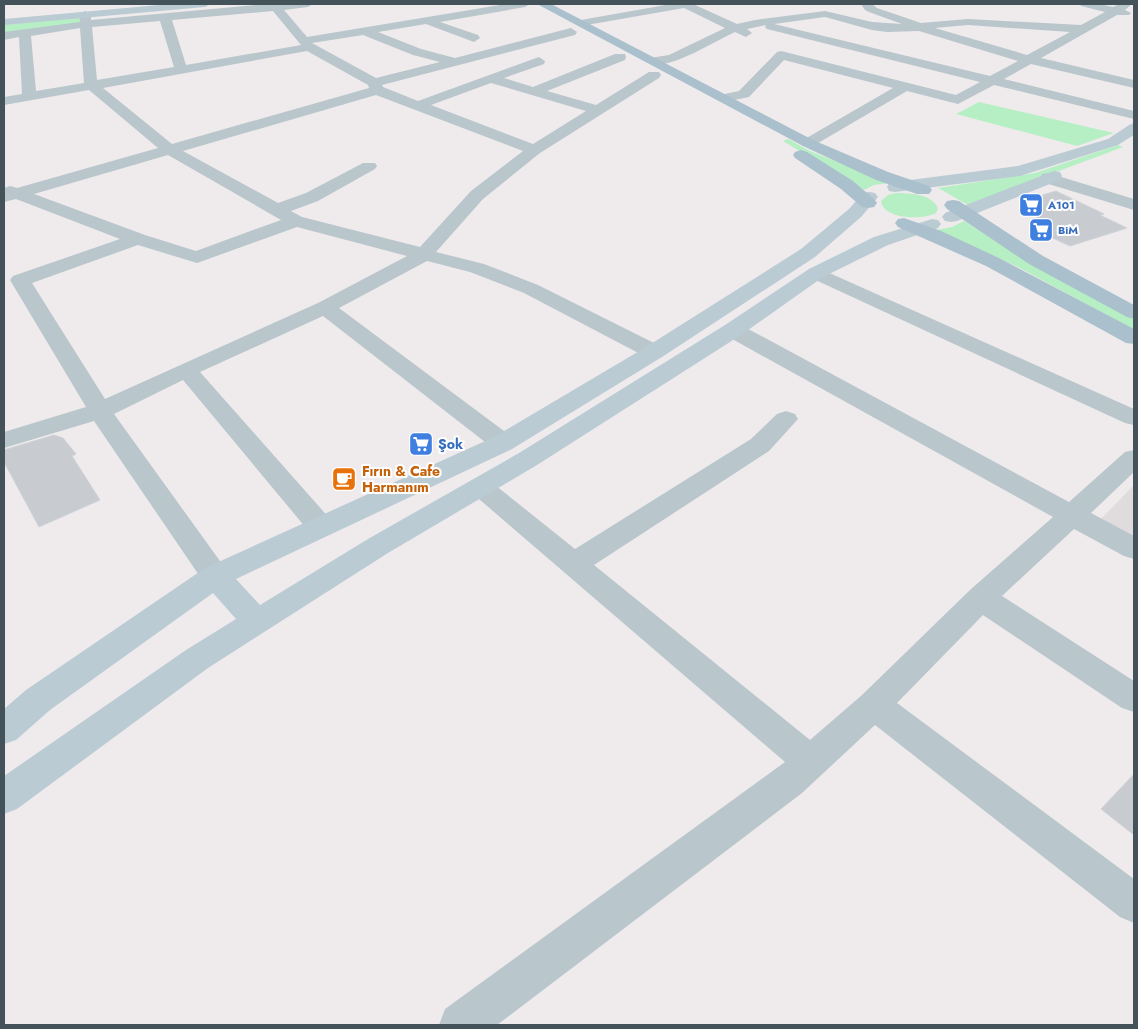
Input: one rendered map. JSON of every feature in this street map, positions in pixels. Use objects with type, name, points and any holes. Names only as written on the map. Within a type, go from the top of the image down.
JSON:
[{"type":"main road","points":[[4,15],[143,4]]},
{"type":"main road","points":[[4,22],[86,19],[205,4]]},
{"type":"main road","points":[[524,4],[576,27],[654,68],[797,152],[847,185],[874,206],[937,218],[1036,260],[1134,313]]},
{"type":"main road","points":[[543,4],[620,57],[654,68],[726,98],[808,143],[909,188],[936,194],[937,218],[942,237],[1012,271],[1134,338]]},
{"type":"main road","points":[[874,206],[874,193],[882,189],[909,188],[1020,171],[1113,142],[1134,128]]},
{"type":"main road","points":[[4,797],[197,659],[378,546],[537,454],[733,330],[816,273],[881,241],[937,218],[1048,178],[1134,143]]},
{"type":"main road","points":[[4,728],[38,700],[215,576],[503,443],[654,352],[808,253],[838,228],[874,206]]},
{"type":"main road","points":[[215,576],[257,622]]},
{"type":"street","points":[[4,36],[86,19],[164,17],[274,5],[308,4]]},
{"type":"street","points":[[4,101],[181,70],[363,30],[524,4]]},
{"type":"street","points":[[7,192],[168,149],[453,61],[576,27],[686,4],[737,28],[759,41]]},
{"type":"street","points":[[867,4],[873,10],[920,27],[1030,60],[1134,84]]},
{"type":"street","points":[[1085,4],[1134,15]]},
{"type":"street","points":[[726,98],[744,94],[778,52],[958,100],[1127,4]]},
{"type":"street","points":[[274,5],[306,44],[376,86],[416,106],[534,150]]},
{"type":"street","points":[[4,440],[100,411],[325,307],[424,255],[477,195],[534,150],[596,110],[654,68],[737,28],[755,23],[825,14],[872,26],[893,28],[968,22],[1084,29]]},
{"type":"street","points":[[164,17],[181,70]]},
{"type":"street","points":[[86,19],[91,85],[168,149],[296,220],[477,268],[531,289],[654,352]]},
{"type":"street","points":[[417,52],[474,38],[426,21]]},
{"type":"street","points":[[755,23],[1134,115]]},
{"type":"street","points":[[363,30],[417,52],[453,61]]},
{"type":"street","points":[[25,33],[29,96]]},
{"type":"street","points":[[535,91],[620,57]]},
{"type":"street","points":[[416,106],[539,61]]},
{"type":"street","points":[[491,79],[596,110]]},
{"type":"street","points":[[808,143],[904,87]]},
{"type":"street","points":[[276,210],[312,198],[369,166]]},
{"type":"street","points":[[1048,178],[1134,205]]},
{"type":"street","points":[[7,192],[138,239],[197,257],[296,220]]},
{"type":"street","points":[[138,239],[12,279],[100,411],[215,576]]},
{"type":"street","points":[[816,273],[1134,418]]},
{"type":"street","points":[[325,307],[503,443]]},
{"type":"street","points":[[733,330],[1072,513],[1134,549]]},
{"type":"street","points":[[186,370],[321,527]]},
{"type":"street","points":[[573,564],[760,445],[786,420]]},
{"type":"street","points":[[461,1025],[789,781],[874,706],[981,598],[1134,458]]},
{"type":"street","points":[[481,487],[810,762]]},
{"type":"street","points":[[981,598],[1134,698]]},
{"type":"street","points":[[874,706],[1134,903]]},
{"type":"shaded area","points":[[1134,485],[1134,539],[1099,521]]},
{"type":"green space","points":[[80,17],[80,23],[4,33],[4,24]]},
{"type":"green space","points":[[979,102],[1114,133],[1077,146],[956,114]]},
{"type":"green space","points":[[788,139],[810,151],[890,183],[874,185],[864,190],[783,141]]},
{"type":"green space","points":[[1118,145],[1123,147],[968,205],[938,188],[1035,173]]},
{"type":"green space","points":[[896,193],[926,197],[938,209],[936,213],[923,217],[896,215],[883,207],[881,201],[888,195]]},
{"type":"green space","points":[[964,221],[1028,262],[1134,319],[1134,330],[1018,267],[936,230],[952,227]]},
{"type":"building","points":[[1056,191],[1104,214],[1100,215],[1127,228],[1070,246],[1044,234],[1029,199]]},
{"type":"building","points":[[54,435],[63,438],[76,454],[72,456],[100,500],[39,527],[4,462],[4,450]]},
{"type":"building","points":[[1134,774],[1134,835],[1101,809]]},
{"type":"place","name":"A101","points":[[1031,205]]},
{"type":"place","name":"BiM","points":[[1041,230]]},
{"type":"place","name":"Şok","points":[[421,444]]},
{"type":"place","name":"Fırın & Cafe Harmanım","points":[[344,479]]}]
